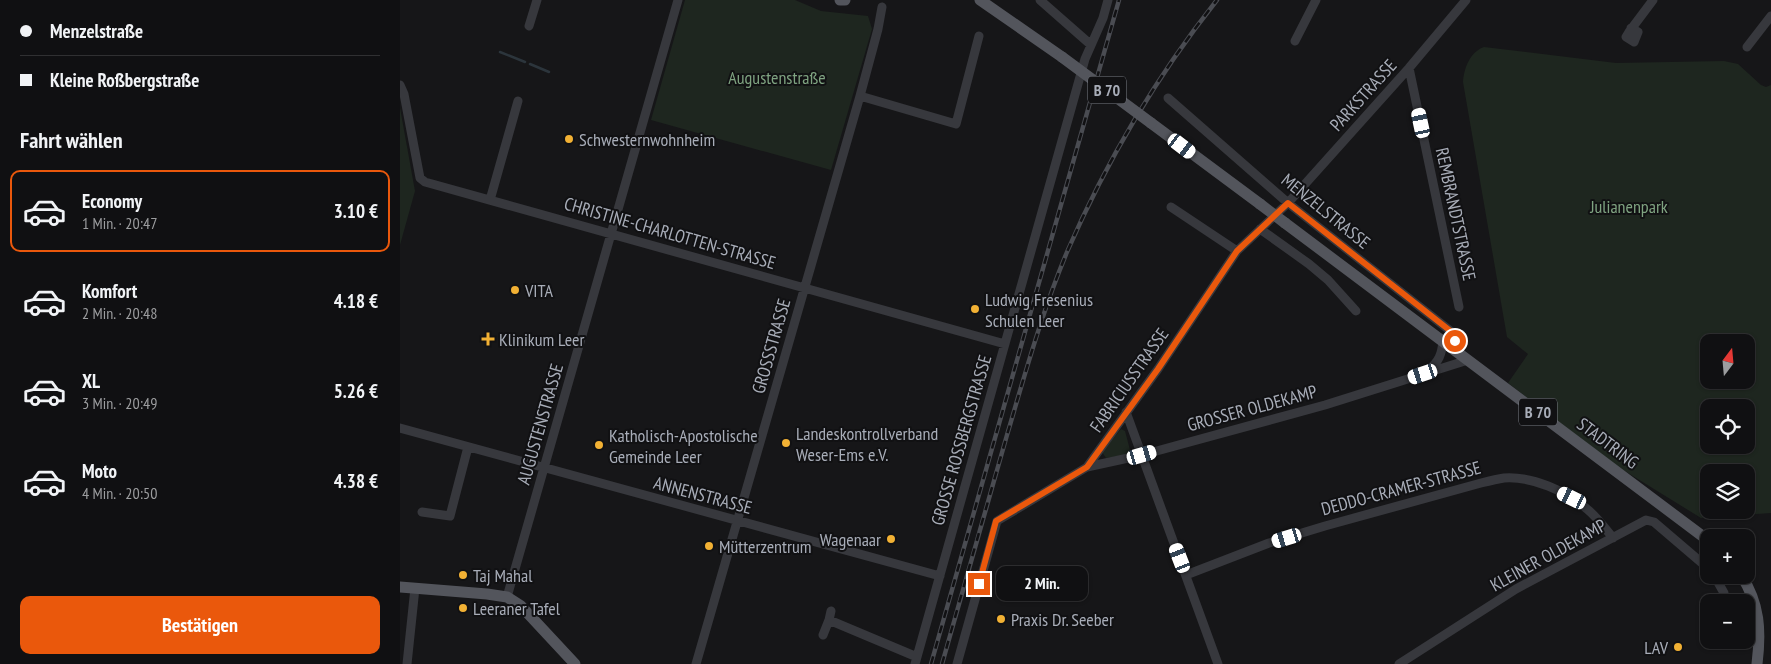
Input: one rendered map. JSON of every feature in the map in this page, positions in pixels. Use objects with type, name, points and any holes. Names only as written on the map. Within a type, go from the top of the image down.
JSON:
[{"type":"main road","points":[[840,0],[845,0]]},
{"type":"main road","name":"STADTRING","points":[[980,0],[1062,57],[1151,123],[1700,534]]},
{"type":"main road","points":[[1746,584],[1753,596],[1759,620],[1757,664]]},
{"type":"main road","points":[[400,587],[507,597],[521,606],[569,661]]},
{"type":"street","points":[[530,26],[537,0]]},
{"type":"street","name":"AUGUSTENSTRASSE","points":[[507,597],[678,0]]},
{"type":"street","points":[[1040,0],[1090,44]]},
{"type":"street","name":"GROSSE ROSSBERGSTRASSE","points":[[823,635],[830,615],[916,660],[1085,59],[1103,18],[1108,0]]},
{"type":"street","points":[[1295,41],[1316,0]]},
{"type":"street","name":"PARKSTRASSE","points":[[1284,206],[1410,68],[1466,0]]},
{"type":"street","points":[[1632,28],[1653,0]]},
{"type":"street","name":"GROSSSTRASSE","points":[[696,664],[860,96],[882,7]]},
{"type":"street","points":[[1747,47],[1771,16]]},
{"type":"street","points":[[860,96],[956,124],[979,36]]},
{"type":"street","name":"REMBRANDTSTRASSE","points":[[1410,68],[1459,307]]},
{"type":"street","name":"CHRISTINE-CHARLOTTEN-STRASSE","points":[[400,85],[404,94],[420,178],[425,182],[1005,344]]},
{"type":"street","name":"MENZELSTRASSE","points":[[1168,98],[1284,206],[1352,253],[1453,333],[1458,352]]},
{"type":"street","points":[[490,200],[518,101]]},
{"type":"street","name":"FABRICIUSSTRASSE","points":[[956,664],[996,521],[1087,467],[1158,369],[1237,251],[1284,206]]},
{"type":"street","points":[[1171,207],[1237,251]]},
{"type":"street","points":[[1260,229],[1328,280],[1356,311]]},
{"type":"street","name":"GROSSER OLDEKAMP","points":[[1423,374],[1437,362],[1443,340]]},
{"type":"street","name":"GROSSER OLDEKAMP","points":[[1087,467],[1142,455],[1325,406],[1468,360]]},
{"type":"street","points":[[1126,412],[1218,664]]},
{"type":"street","name":"ANNENSTRASSE","points":[[400,428],[940,576]]},
{"type":"street","points":[[422,512],[450,516],[468,447]]},
{"type":"street","name":"DEDDO-CRAMER-STRASSE","points":[[1186,575],[1269,544],[1325,526],[1505,478],[1536,482],[1572,498],[1587,509],[1613,538]]},
{"type":"street","name":"KLEINER OLDEKAMP","points":[[1399,664],[1516,589],[1646,520],[1654,522],[1700,561]]},
{"type":"street","points":[[1719,584],[1724,593]]},
{"type":"street","points":[[407,664],[415,588]]},
{"type":"green space","name":"Augustenstraße","points":[[685,0],[795,0],[821,11],[868,16],[872,29],[831,170],[651,120]]},
{"type":"green space","name":"Julianenpark","points":[[1484,47],[1616,63],[1724,61],[1738,64],[1761,85],[1766,87],[1771,85],[1771,513],[1755,514],[1755,464],[1700,464],[1700,517],[1607,460],[1508,383],[1528,354],[1507,337],[1463,82],[1469,61],[1475,53]]},
{"type":"green space","points":[[400,108],[415,191],[400,245]]},
{"type":"green space","points":[[1121,429],[1125,431],[1130,450],[1127,455],[1106,458],[1102,452]]},
{"type":"waterway","points":[[500,52],[525,62]]},
{"type":"waterway","points":[[530,64],[549,72]]},
{"type":"railway","points":[[931,664],[1119,0]]},
{"type":"railway","points":[[942,664],[1027,366],[1067,252],[1098,185],[1134,121],[1173,59],[1217,0]]},
{"type":"place","name":"Schwesternwohnheim","points":[[569,139]]},
{"type":"place","name":"VITA","points":[[515,290]]},
{"type":"place","name":"Ludwig Fresenius Schulen Leer","points":[[975,309]]},
{"type":"place","name":"Klinikum Leer","points":[[488,339]]},
{"type":"place","name":"Landeskontrollverband Weser-Ems e.V.","points":[[786,443]]},
{"type":"place","name":"Katholisch-Apostolische Gemeinde Leer","points":[[599,445]]},
{"type":"place","name":"Wagenaar","points":[[891,539]]},
{"type":"place","name":"Mütterzentrum","points":[[709,546]]},
{"type":"place","name":"Taj Mahal","points":[[463,575]]},
{"type":"place","name":"Leeraner Tafel","points":[[463,608]]},
{"type":"place","name":"Praxis Dr. Seeber","points":[[1001,619]]},
{"type":"place","name":"LAV","points":[[1678,647]]},
{"type":"route","points":[[979,584],[996,521],[1087,467],[1158,369],[1237,251],[1288,203],[1453,333],[1455,341]]}]
